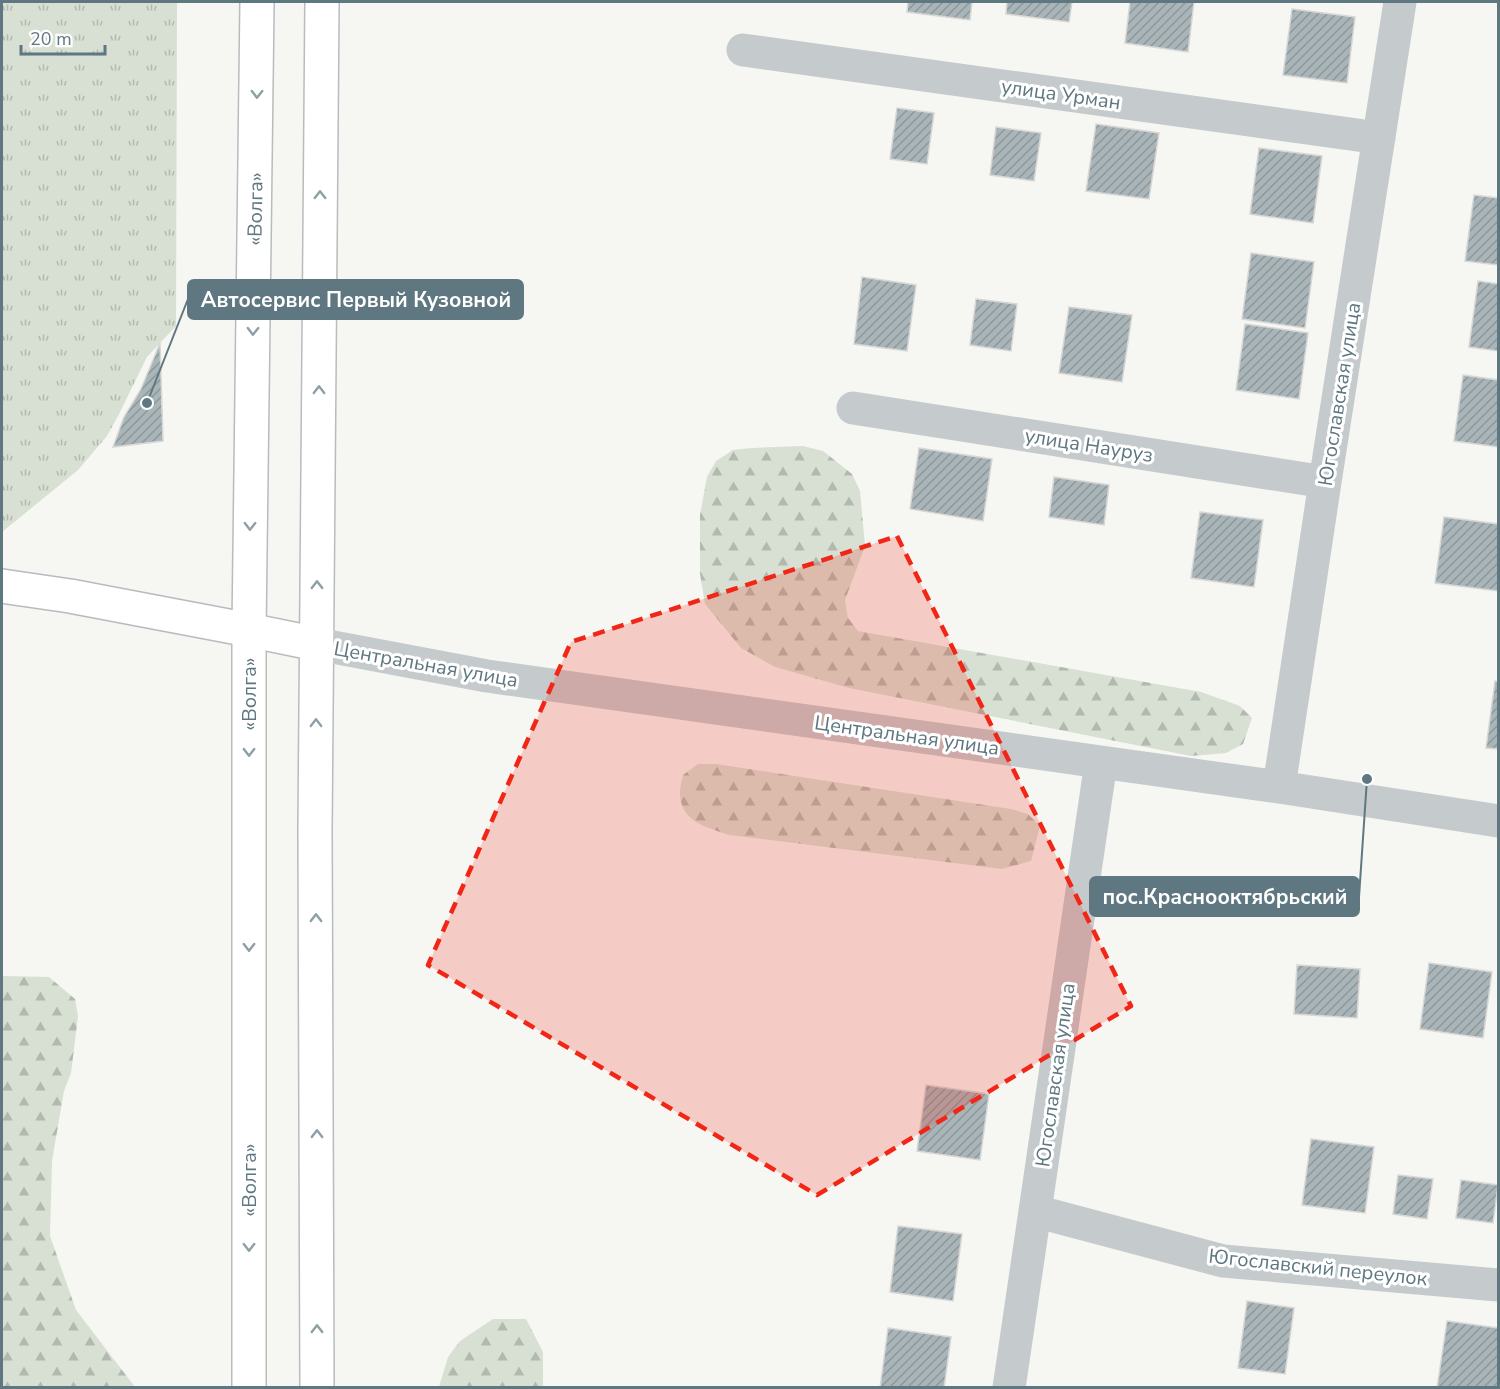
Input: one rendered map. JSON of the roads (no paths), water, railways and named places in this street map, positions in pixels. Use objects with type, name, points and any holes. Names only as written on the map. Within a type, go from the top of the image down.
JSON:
[{"type":"main road","name":"«Волга»","points":[[249,1388],[249,630],[258,2]]},
{"type":"main road","points":[[317,1388],[315,842],[322,2]]},
{"type":"main road","points":[[2,586],[70,596],[316,644]]},
{"type":"street","name":"Югославская улица","points":[[1279,787],[1400,2]]},
{"type":"street","name":"улица Урман","points":[[743,50],[1379,138]]},
{"type":"street","name":"улица Науруз","points":[[853,408],[1325,482]]},
{"type":"street","name":"Центральная улица","points":[[316,644],[488,676],[1279,787],[1498,821]]},
{"type":"street","name":"Югославская улица","points":[[1009,1388],[1101,762]]},
{"type":"street","name":"Югославский переулок","points":[[1035,1211],[1222,1261],[1498,1285]]},
{"type":"place","name":"Автосервис Первый Кузовной","points":[[147,403]]},
{"type":"place","name":"пос.Краснооктябрьский","points":[[1367,779]]}]
